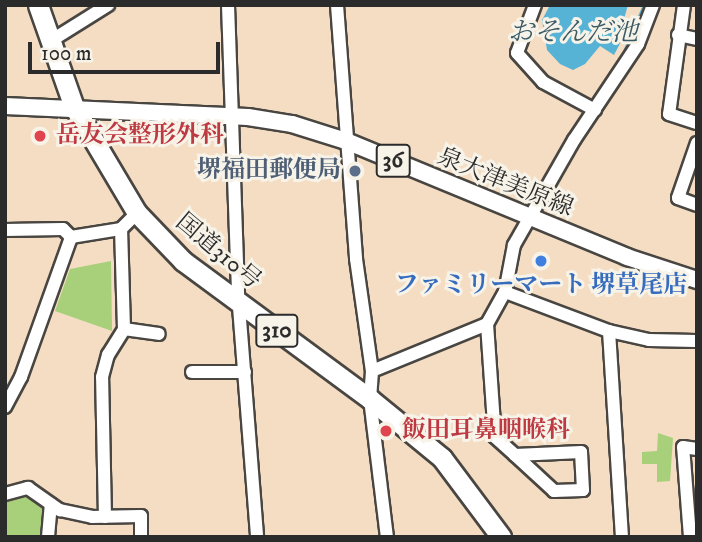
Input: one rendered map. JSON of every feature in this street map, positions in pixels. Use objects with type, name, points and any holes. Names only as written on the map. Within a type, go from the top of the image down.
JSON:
[{"type":"highway","name":"国道310号","points":[[38,5],[74,107],[137,213],[183,261],[239,299],[442,458],[501,537]]},
{"type":"main road","name":"泉大津美原線","points":[[5,106],[74,107],[233,117],[292,124],[346,141],[529,217],[697,280]]},
{"type":"street","points":[[49,42],[108,5]]},
{"type":"street","points":[[228,5],[239,299],[257,537]]},
{"type":"street","points":[[337,5],[346,141],[372,371],[370,399],[387,537]]},
{"type":"street","points":[[535,5],[517,53],[543,82],[595,110]]},
{"type":"street","points":[[515,455],[581,452],[583,490],[554,491],[495,437],[487,324],[505,292],[514,245],[638,44],[653,5]]},
{"type":"street","points":[[684,5],[669,114],[697,122]]},
{"type":"street","points":[[678,35],[697,39]]},
{"type":"street","points":[[697,143],[678,198],[697,205]]},
{"type":"street","points":[[71,237],[121,229],[137,213]]},
{"type":"street","points":[[5,230],[63,229],[71,237]]},
{"type":"street","points":[[105,517],[102,377],[108,355],[124,329],[121,229]]},
{"type":"street","points":[[6,403],[71,237]]},
{"type":"street","points":[[505,292],[609,331],[649,340],[696,341]]},
{"type":"street","points":[[372,371],[487,324]]},
{"type":"street","points":[[124,329],[159,334]]},
{"type":"street","points":[[609,331],[622,537]]},
{"type":"street","points":[[191,372],[245,372]]},
{"type":"street","points":[[690,537],[683,490],[683,447],[697,449]]},
{"type":"street","points":[[5,494],[28,488],[60,510],[105,517],[141,516],[141,537]]},
{"type":"street","points":[[683,490],[697,492]]},
{"type":"street","points":[[48,537],[51,504]]},
{"type":"green space","points":[[111,261],[112,331],[55,311],[70,269]]},
{"type":"green space","points":[[658,433],[673,438],[670,481],[657,482],[657,464],[642,464],[642,452],[657,451]]},
{"type":"green space","points":[[26,495],[48,508],[45,537],[5,537],[5,500]]},
{"type":"water","name":"おそんだ池","points":[[550,5],[628,5],[622,26],[627,30],[614,55],[600,46],[585,64],[573,70],[560,64],[547,50],[542,20]]},
{"type":"waterway","points":[[625,52],[645,5]]},
{"type":"place","name":"岳友会整形外科","points":[[40,136]]},
{"type":"place","name":"堺福田郵便局","points":[[355,171]]},
{"type":"place","name":"ファミリーマート 堺草尾店","points":[[541,261]]},
{"type":"place","name":"飯田耳鼻咽喉科","points":[[386,431]]}]
